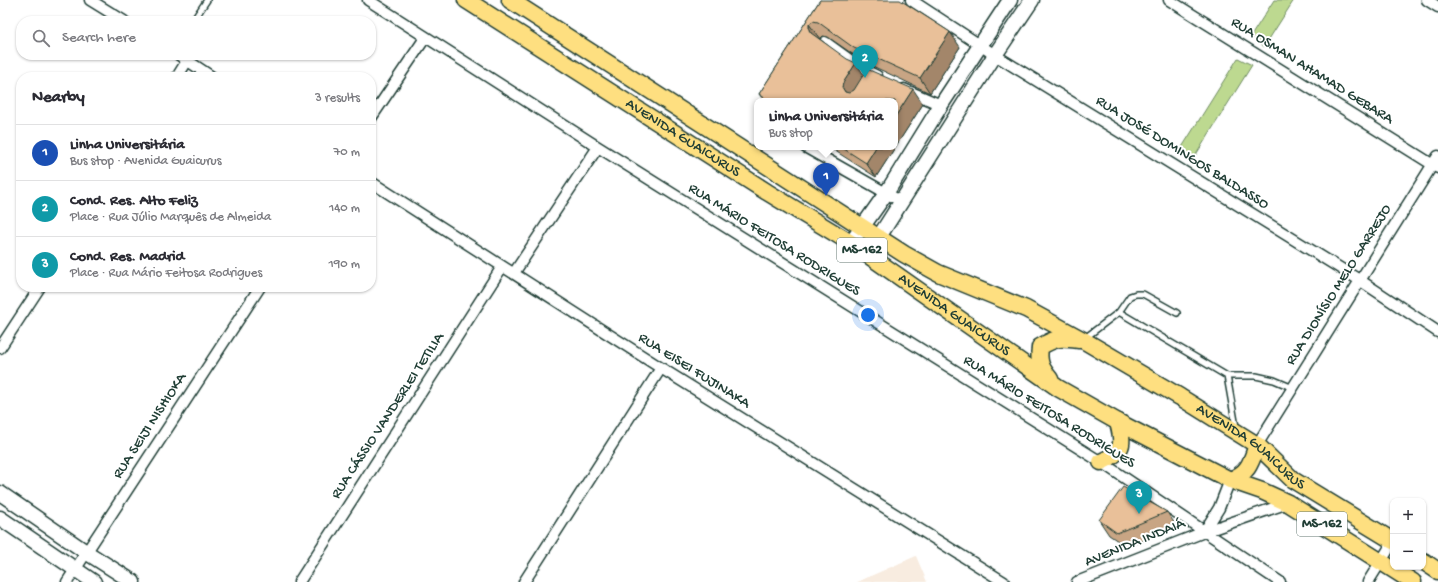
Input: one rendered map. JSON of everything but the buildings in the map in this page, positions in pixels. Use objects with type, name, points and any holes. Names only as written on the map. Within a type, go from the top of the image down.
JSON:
[{"type":"main road","name":"AVENIDA GUAICURUS","points":[[466,0],[767,192],[868,254],[1058,388],[1118,422],[1230,480],[1288,502],[1381,560],[1413,582]]},
{"type":"main road","name":"AVENIDA GUAICURUS","points":[[510,0],[862,226],[878,238],[938,273],[1026,309],[1083,340],[1258,445],[1293,480],[1390,540]]},
{"type":"main road","points":[[1058,388],[1042,370],[1039,358],[1040,347],[1051,340],[1062,338],[1083,340]]},
{"type":"main road","points":[[1101,462],[1114,456],[1122,444],[1122,436],[1118,422]]},
{"type":"main road","points":[[1230,480],[1238,477],[1247,470],[1258,445]]},
{"type":"main road","points":[[1426,563],[1438,571]]},
{"type":"street","points":[[90,0],[116,16]]},
{"type":"street","name":"RUA MÁRIO FEITOSA RODRIGUES","points":[[368,0],[598,147],[1101,462],[1280,582]]},
{"type":"street","name":"RUA JOSÉ DOMINGOS BALDASSO","points":[[911,0],[995,55],[1360,281],[1438,332]]},
{"type":"street","points":[[851,243],[887,192],[941,105],[1010,0]]},
{"type":"street","points":[[868,254],[995,55],[1032,0]]},
{"type":"street","name":"RUA OSMAN AHAMAD GEBARA","points":[[1169,0],[1435,166]]},
{"type":"street","points":[[1427,0],[1438,7]]},
{"type":"street","points":[[376,111],[426,38]]},
{"type":"street","points":[[825,42],[873,78],[891,83],[941,105]]},
{"type":"street","points":[[178,72],[182,60]]},
{"type":"street","points":[[186,60],[204,72]]},
{"type":"street","points":[[514,273],[598,147]]},
{"type":"street","points":[[810,150],[887,192],[902,202]]},
{"type":"street","name":"RUA DIONÍSIO MELO GARREJO","points":[[1258,445],[1360,281],[1435,166],[1438,156]]},
{"type":"street","name":"RUA EISEI FUJINAKA","points":[[376,185],[661,368],[1004,582]]},
{"type":"street","name":"RUA CÁSSIO VANDERLEI TETILIA","points":[[299,582],[502,267]]},
{"type":"street","points":[[0,348],[37,292]]},
{"type":"street","name":"RUA SEIJI NISHIOKA","points":[[67,582],[257,292]]},
{"type":"street","points":[[524,582],[661,368]]},
{"type":"street","name":"AVENIDA INDAIÁ","points":[[1204,532],[1219,508],[1230,480]]},
{"type":"street","points":[[0,493],[86,552],[133,582]]},
{"type":"street","name":"AVENIDA INDAIÁ","points":[[1076,582],[1204,532],[1288,502]]},
{"type":"street","points":[[0,518],[94,582]]},
{"type":"street","points":[[1368,582],[1390,546]]},
{"type":"lane","points":[[196,16],[207,0]]},
{"type":"lane","points":[[1083,340],[1119,312],[1130,296],[1136,294],[1143,294],[1176,313]]},
{"type":"lane","points":[[1119,312],[1227,376],[1256,376],[1274,380],[1293,388]]},
{"type":"lane","points":[[1227,376],[1236,432]]},
{"type":"shaded area","points":[[916,556],[927,582],[857,582]]},
{"type":"green space","points":[[1274,0],[1294,0],[1264,47],[1251,36]]},
{"type":"green space","points":[[1238,58],[1252,65],[1192,161],[1179,152]]},
{"type":"place","name":"Cond. Res. Alto Feliz","points":[[865,78]]},
{"type":"place","name":"Linha Universitária","points":[[826,196]]},
{"type":"place","name":"Cond. Res. Madrid","points":[[1139,514]]}]
